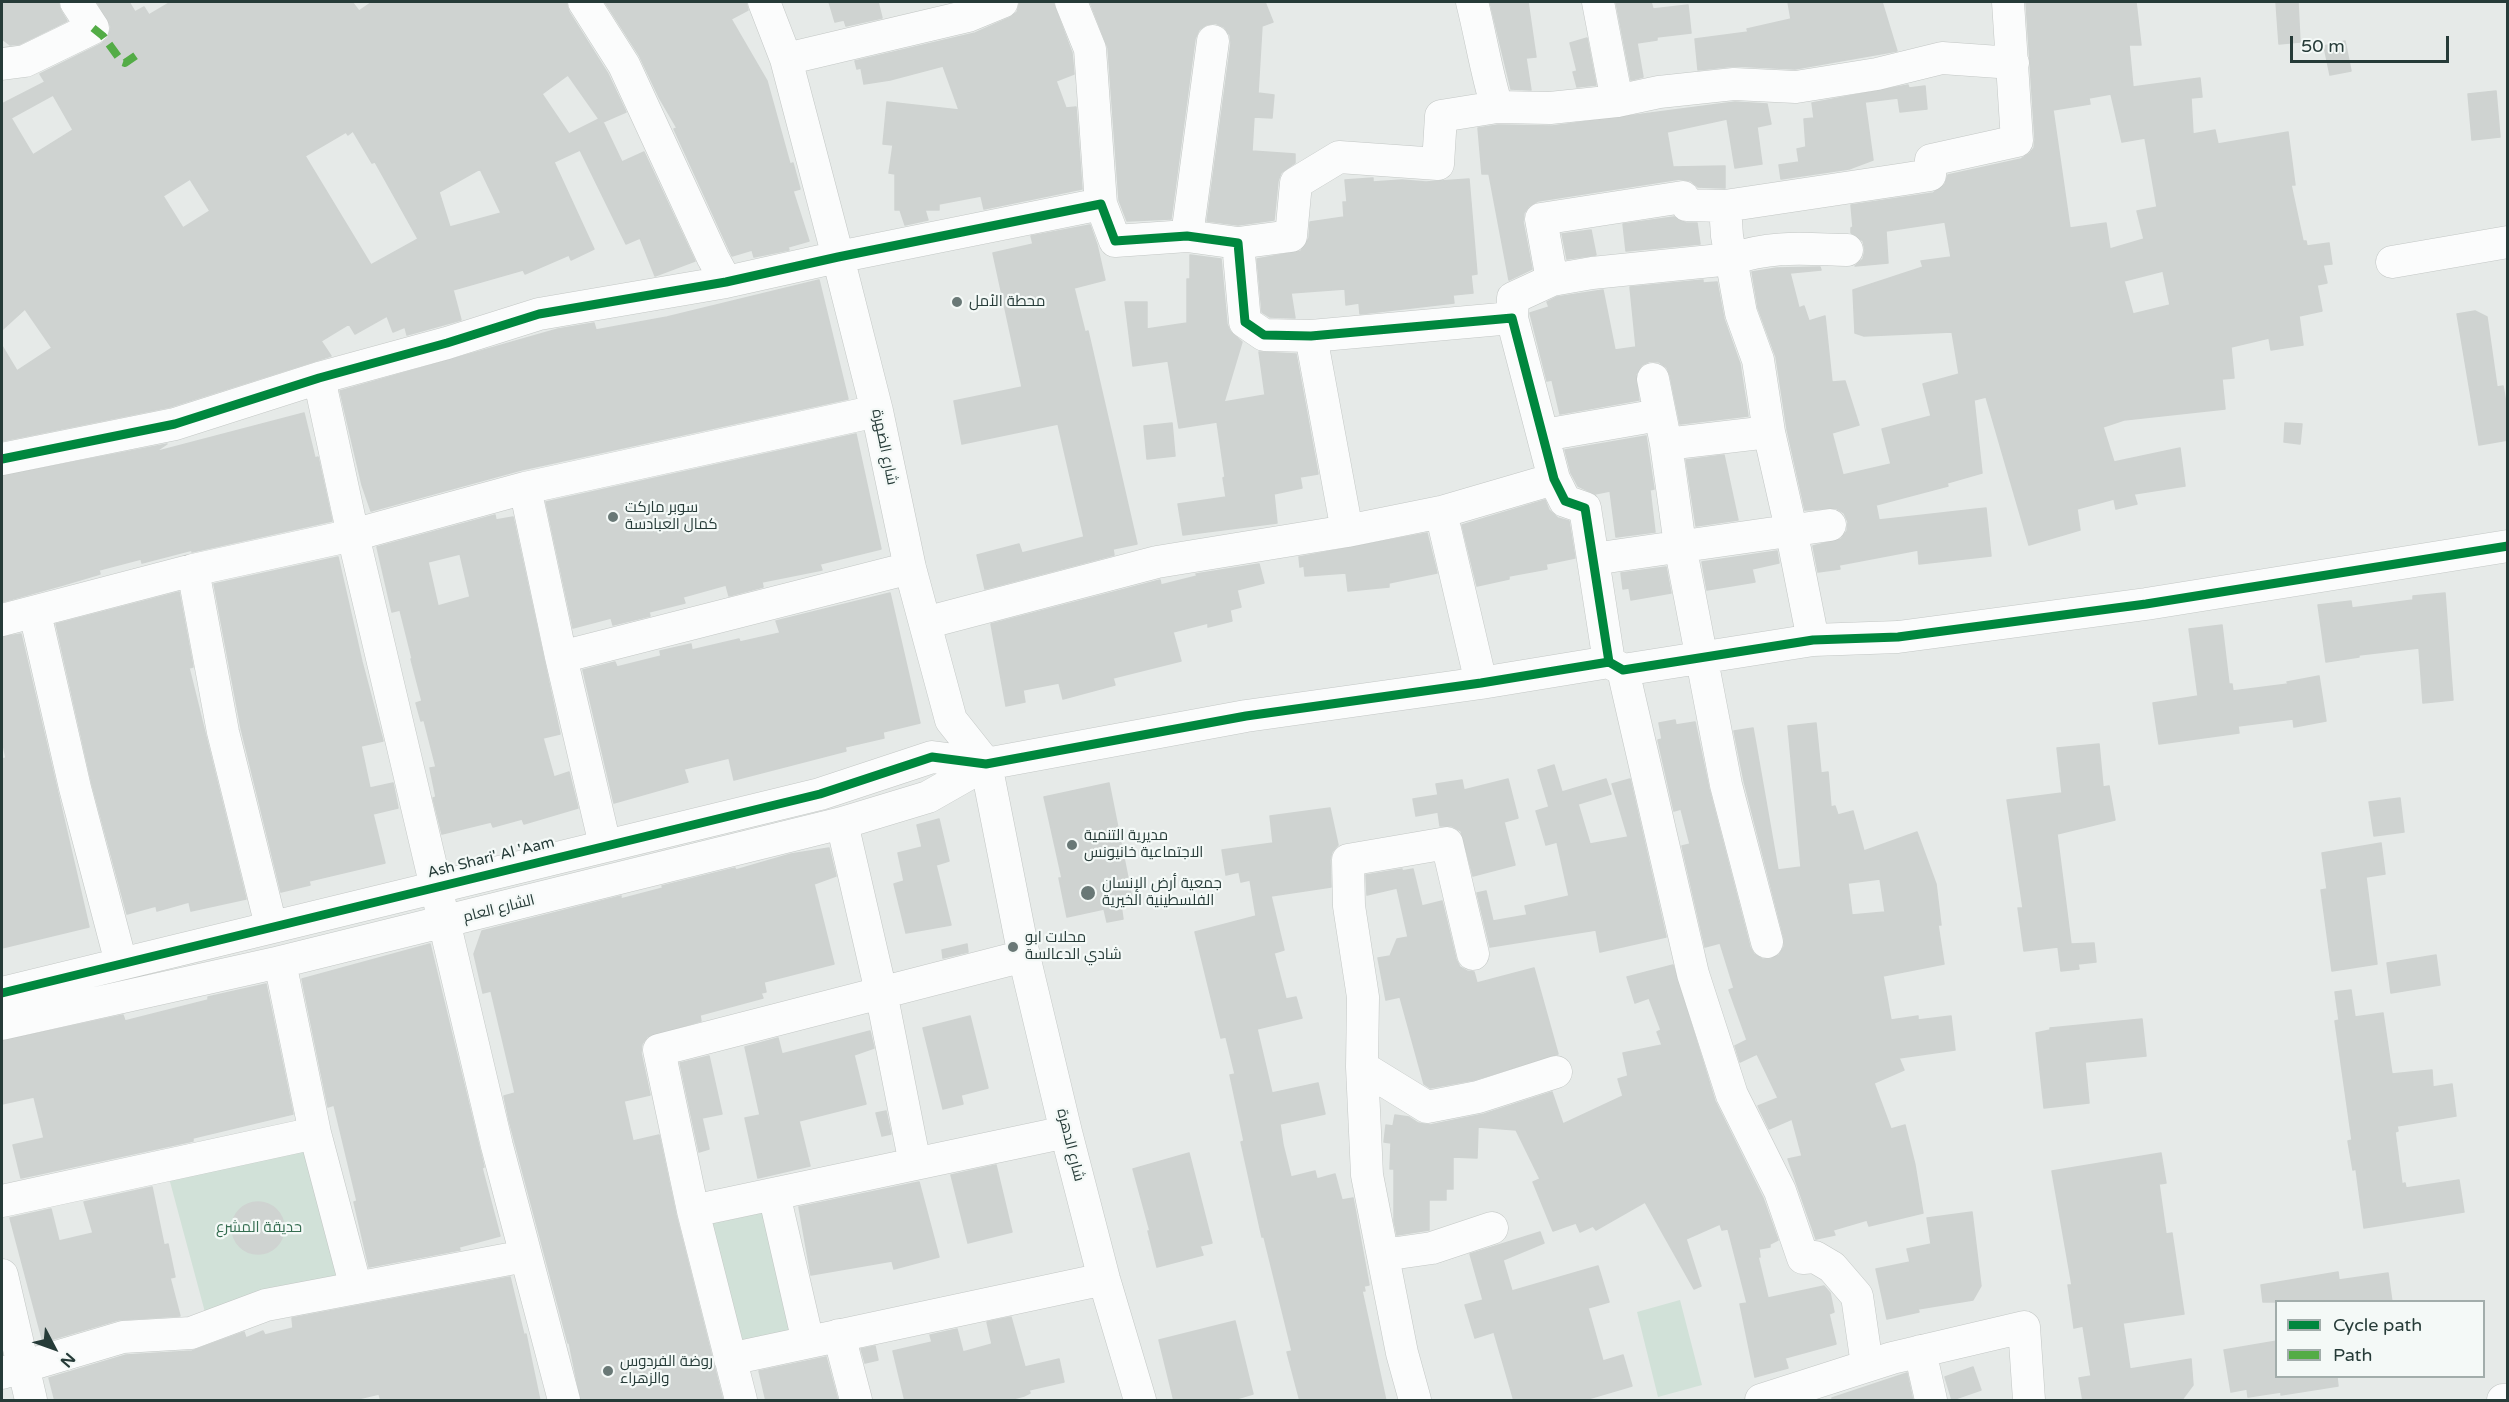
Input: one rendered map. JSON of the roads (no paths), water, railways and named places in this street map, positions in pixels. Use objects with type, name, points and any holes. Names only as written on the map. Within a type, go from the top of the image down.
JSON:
[{"type":"street","points":[[2,64],[25,61],[93,28],[76,2]]},
{"type":"street","points":[[584,2],[624,65],[726,282]]},
{"type":"street","name":"شارع الضهرة","points":[[764,2],[786,59],[838,256],[877,411],[910,568],[951,720],[986,764],[1009,886]]},
{"type":"street","points":[[786,59],[968,16],[1002,2]]},
{"type":"street","points":[[1071,2],[1090,49],[1101,204],[1115,241],[1187,236],[1238,243],[1291,236],[1296,183],[1339,157],[1438,164],[1441,117],[1497,107],[1550,108],[1617,101],[1659,92],[1734,84],[1796,87],[1877,74],[1942,58],[2013,63]]},
{"type":"street","points":[[1472,2],[1481,35],[1486,73],[1497,107]]},
{"type":"street","points":[[1598,2],[1617,101]]},
{"type":"street","points":[[1552,280],[1541,219],[1683,197],[1687,205],[1725,206],[1930,175],[1931,160],[2017,141],[2008,2]]},
{"type":"street","points":[[1187,236],[1213,41]]},
{"type":"street","points":[[2,459],[175,424],[319,378],[447,343],[539,314],[726,282],[838,256],[1101,204]]},
{"type":"street","points":[[1725,206],[1731,260],[1742,313],[1758,360],[1769,432],[1813,640]]},
{"type":"street","points":[[2392,262],[2508,242]]},
{"type":"street","points":[[1238,243],[1245,322],[1264,335],[1311,336],[1512,318]]},
{"type":"street","points":[[1847,250],[1786,248],[1752,252],[1731,260],[1592,273],[1552,280],[1513,298],[1512,318],[1554,479],[1565,501],[1585,508],[1593,559],[1616,666],[1693,974],[1732,1095],[1780,1191],[1803,1258],[1815,1257],[1832,1267],[1857,1296],[1867,1365]]},
{"type":"street","points":[[1311,336],[1347,531]]},
{"type":"street","points":[[319,378],[353,536],[444,922],[525,1256],[564,1401]]},
{"type":"street","points":[[1653,379],[1663,429],[1680,545],[1726,785],[1767,942]]},
{"type":"street","points":[[2,620],[193,570],[353,536],[525,488],[877,411]]},
{"type":"street","points":[[1544,435],[1663,429],[1769,432]]},
{"type":"street","points":[[925,623],[1157,562],[1347,531],[1441,512],[1554,479]]},
{"type":"street","points":[[525,488],[561,657],[605,845]]},
{"type":"street","points":[[1441,512],[1481,683]]},
{"type":"street","points":[[1593,559],[1830,525]]},
{"type":"street","points":[[986,764],[1246,716],[1481,683],[1701,658],[1813,640],[1898,637],[2146,604],[2508,546]]},
{"type":"street","points":[[561,657],[910,568]]},
{"type":"street","points":[[193,570],[223,732],[271,926]]},
{"type":"street","points":[[35,613],[75,788],[122,963]]},
{"type":"street","name":"Ash Shari' Al 'Aam","points":[[2,993],[819,794],[932,757],[986,764]]},
{"type":"street","name":"الشارع العام","points":[[2,1024],[280,962],[842,823],[928,797],[986,764]]},
{"type":"street","points":[[842,823],[881,992],[915,1164]]},
{"type":"street","points":[[1415,1401],[1402,1353],[1367,1175],[1362,1067],[1363,997],[1349,906],[1348,860],[1447,843],[1473,954]]},
{"type":"street","name":"شارع الدهرة","points":[[1009,886],[1066,1132],[1104,1279],[1140,1401]]},
{"type":"street","points":[[741,1401],[693,1211],[659,1050],[1024,956]]},
{"type":"street","points":[[280,962],[315,1133],[356,1288]]},
{"type":"street","points":[[1362,1067],[1427,1107],[1478,1097],[1556,1072]]},
{"type":"street","points":[[693,1211],[1066,1132]]},
{"type":"street","points":[[2,1200],[315,1133]]},
{"type":"street","points":[[774,1194],[808,1342]]},
{"type":"street","points":[[1383,1255],[1432,1248],[1491,1228]]},
{"type":"street","points":[[12,1370],[123,1337],[191,1334],[266,1305],[525,1256]]},
{"type":"street","points":[[2,1275],[12,1370],[31,1401]]},
{"type":"street","points":[[730,1359],[1104,1279]]},
{"type":"street","points":[[1761,1401],[1867,1365],[2024,1327],[2029,1401]]},
{"type":"street","points":[[839,1335],[856,1401]]},
{"type":"street","points":[[1920,1351],[1931,1401]]},
{"type":"place","name":"محطة الأمل","points":[[957,302]]},
{"type":"place","name":"سوبر ماركت كمال العبادسة","points":[[613,517]]},
{"type":"place","name":"مديرية التنمية الاجتماعية خانيونس","points":[[1072,845]]},
{"type":"place","name":"جمعية أرض الإنسان الفلسطينية الخيرية","points":[[1088,893]]},
{"type":"place","name":"محلات ابو شادي الدعالسة","points":[[1013,947]]},
{"type":"place","name":"روضة الفردوس والزهراء","points":[[608,1371]]},
{"type":"park label","name":"حديقة المشرع","points":[[259,1228]]}]
